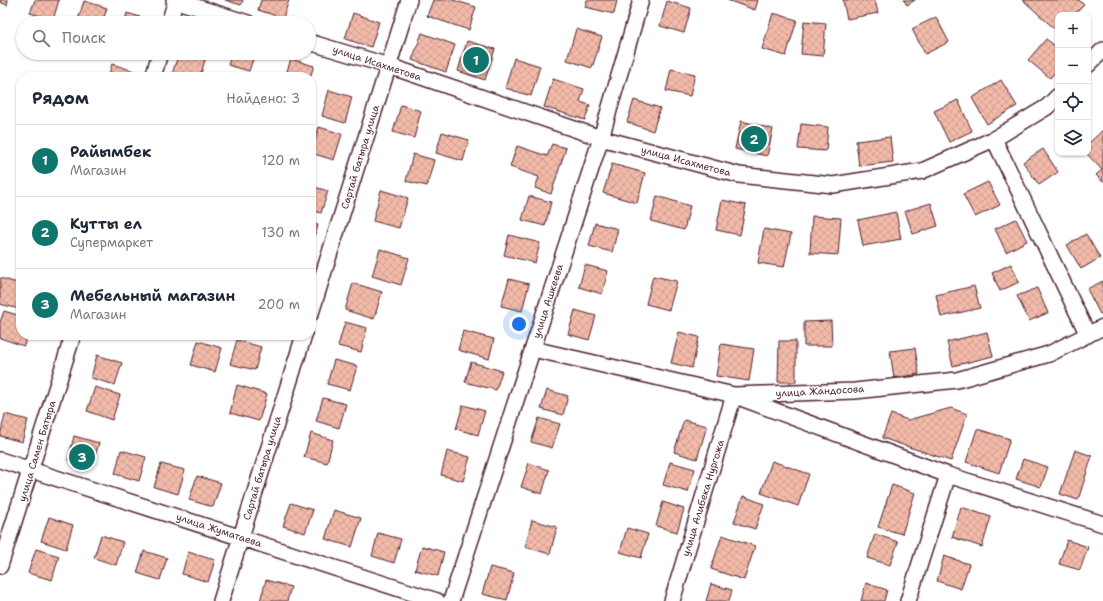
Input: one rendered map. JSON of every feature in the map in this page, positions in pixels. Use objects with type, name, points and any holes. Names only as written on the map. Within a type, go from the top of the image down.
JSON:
[{"type":"street","points":[[171,16],[175,0],[226,16]]},
{"type":"street","name":"Сартай батыра улица","points":[[316,297],[409,0]]},
{"type":"street","name":"улица Ашкеева","points":[[451,601],[601,138],[641,0]]},
{"type":"street","name":"улица Исахметова","points":[[316,44],[389,66],[601,138],[739,175],[833,185],[922,171],[994,139],[1047,107],[1055,99]]},
{"type":"street","points":[[1091,62],[1103,50]]},
{"type":"street","points":[[154,72],[158,60]]},
{"type":"street","points":[[994,139],[1088,335]]},
{"type":"street","name":"улица Жандосова","points":[[533,349],[734,395],[855,390],[957,380],[1049,354],[1103,326]]},
{"type":"street","name":"улица Самен Батыра","points":[[0,566],[71,340]]},
{"type":"street","name":"Сартай батыра улица","points":[[221,601],[302,340]]},
{"type":"street","points":[[734,395],[948,475],[1103,524]]},
{"type":"street","name":"улица Алибека Нургожа","points":[[672,601],[734,395]]},
{"type":"street","name":"улица Жуматаева","points":[[0,460],[437,601]]},
{"type":"street","points":[[908,601],[948,475]]},
{"type":"building","points":[[0,0],[8,0],[7,5],[0,2]]},
{"type":"building","points":[[35,0],[59,0],[54,16],[40,16],[30,13]]},
{"type":"building","points":[[225,0],[243,0],[241,5]]},
{"type":"building","points":[[261,0],[289,0],[284,16],[277,16],[258,10]]},
{"type":"building","points":[[433,0],[453,0],[476,7],[469,30],[427,16]]},
{"type":"building","points":[[587,0],[617,0],[614,14],[585,7]]},
{"type":"building","points":[[727,0],[758,0],[755,10]]},
{"type":"building","points":[[843,0],[875,0],[878,13],[847,19]]},
{"type":"building","points":[[904,0],[915,0],[907,5]]},
{"type":"building","points":[[1023,0],[1079,0],[1084,5],[1077,12],[1055,12],[1055,29]]},
{"type":"building","points":[[84,1],[107,8],[104,16],[79,16]]},
{"type":"building","points":[[667,1],[691,8],[684,33],[660,26]]},
{"type":"building","points":[[127,13],[137,16],[126,16]]},
{"type":"building","points":[[353,13],[379,22],[371,47],[345,39]]},
{"type":"building","points":[[773,13],[797,20],[786,56],[762,49]]},
{"type":"building","points":[[936,17],[949,42],[925,54],[912,29]]},
{"type":"building","points":[[804,21],[826,23],[823,56],[801,54]]},
{"type":"building","points":[[576,29],[602,37],[592,68],[567,60]]},
{"type":"building","points":[[422,33],[455,45],[446,72],[412,60]]},
{"type":"building","points":[[1046,39],[1055,46],[1055,72],[1050,78],[1028,60]]},
{"type":"building","points":[[467,41],[495,49],[485,80],[458,71]]},
{"type":"building","points":[[514,58],[540,66],[531,96],[505,88]]},
{"type":"building","points":[[177,60],[205,60],[201,72],[173,72]]},
{"type":"building","points":[[230,60],[253,60],[249,71],[228,65]]},
{"type":"building","points":[[291,60],[314,66],[312,72],[287,72]]},
{"type":"building","points":[[112,64],[134,71],[134,72],[110,72]]},
{"type":"building","points":[[671,69],[695,74],[690,96],[666,91]]},
{"type":"building","points":[[553,79],[584,89],[580,102],[590,105],[585,120],[544,107]]},
{"type":"building","points":[[1001,80],[1017,106],[987,124],[972,98]]},
{"type":"building","points":[[329,90],[352,97],[345,123],[322,116]]},
{"type":"building","points":[[634,100],[660,108],[653,131],[627,122]]},
{"type":"building","points":[[958,100],[972,131],[949,142],[934,111]]},
{"type":"building","points":[[401,105],[421,111],[414,138],[393,132]]},
{"type":"building","points":[[741,121],[773,129],[767,156],[735,149]]},
{"type":"building","points":[[801,124],[828,127],[826,151],[798,149]]},
{"type":"building","points":[[319,127],[342,134],[334,160],[316,155],[316,137]]},
{"type":"building","points":[[1103,130],[1103,182],[1096,175],[1102,170],[1089,156],[1091,156],[1091,141]]},
{"type":"building","points":[[442,132],[469,140],[463,161],[436,153]]},
{"type":"building","points":[[890,137],[893,162],[859,166],[856,141]]},
{"type":"building","points":[[552,144],[566,148],[551,194],[535,188],[539,177],[510,167],[517,146],[547,156]]},
{"type":"building","points":[[1043,149],[1058,172],[1039,185],[1023,162]]},
{"type":"building","points":[[413,154],[434,160],[427,186],[406,181]]},
{"type":"building","points":[[612,164],[645,173],[637,203],[603,193]]},
{"type":"building","points":[[988,182],[1000,205],[975,217],[963,194]]},
{"type":"building","points":[[316,187],[328,191],[321,213],[316,212]]},
{"type":"building","points":[[381,190],[408,198],[399,228],[373,221]]},
{"type":"building","points":[[529,196],[551,202],[545,226],[522,220]]},
{"type":"building","points":[[657,196],[690,206],[684,230],[651,221]]},
{"type":"building","points":[[722,200],[746,205],[740,235],[716,230]]},
{"type":"building","points":[[931,203],[938,226],[913,234],[905,211]]},
{"type":"building","points":[[896,212],[901,239],[863,246],[858,220]]},
{"type":"building","points":[[812,216],[841,218],[838,255],[810,253]]},
{"type":"building","points":[[1016,219],[1027,241],[1006,252],[995,229]]},
{"type":"building","points":[[595,223],[618,229],[612,252],[589,246]]},
{"type":"building","points":[[764,229],[791,234],[784,267],[758,263]]},
{"type":"building","points":[[1086,234],[1100,258],[1081,269],[1067,245]]},
{"type":"building","points":[[509,235],[540,243],[535,263],[504,255]]},
{"type":"building","points":[[380,249],[409,258],[401,285],[372,276]]},
{"type":"building","points":[[1011,264],[1019,282],[1000,291],[992,273]]},
{"type":"building","points":[[585,265],[608,271],[602,294],[579,287]]},
{"type":"building","points":[[653,276],[677,281],[669,310],[646,304]]},
{"type":"building","points":[[0,278],[16,283],[16,308],[0,304]]},
{"type":"building","points":[[509,279],[529,284],[522,311],[501,306]]},
{"type":"building","points":[[1103,281],[1103,313],[1100,314],[1087,289]]},
{"type":"building","points":[[353,283],[382,292],[374,319],[345,310]]},
{"type":"building","points":[[974,286],[980,308],[941,317],[936,295]]},
{"type":"building","points":[[1037,288],[1048,313],[1029,321],[1017,296]]},
{"type":"building","points":[[575,310],[596,316],[589,340],[568,334]]},
{"type":"building","points":[[4,311],[16,315],[16,340],[26,340],[24,346],[0,338],[0,322]]},
{"type":"building","points":[[831,321],[832,346],[804,346],[804,322]]},
{"type":"building","points":[[345,322],[367,328],[361,352],[338,346]]},
{"type":"building","points":[[463,331],[494,339],[489,359],[458,350]]},
{"type":"building","points":[[679,332],[699,337],[692,368],[671,363]]},
{"type":"building","points":[[987,332],[993,356],[953,366],[947,342]]},
{"type":"building","points":[[237,340],[261,347],[255,370],[230,364]]},
{"type":"building","points":[[198,341],[222,348],[215,372],[191,365]]},
{"type":"building","points":[[779,341],[796,341],[796,382],[778,382]]},
{"type":"building","points":[[721,344],[754,349],[749,381],[716,376]]},
{"type":"building","points":[[915,348],[919,374],[894,378],[890,351]]},
{"type":"building","points":[[97,355],[122,363],[115,385],[91,378]]},
{"type":"building","points":[[334,360],[357,366],[350,390],[327,384]]},
{"type":"building","points":[[471,362],[502,371],[496,390],[465,382]]},
{"type":"building","points":[[237,385],[267,394],[259,421],[230,413]]},
{"type":"building","points":[[95,387],[120,395],[112,420],[87,411]]},
{"type":"building","points":[[547,390],[568,396],[563,415],[541,409]]},
{"type":"building","points":[[323,398],[346,404],[339,428],[316,421]]},
{"type":"building","points":[[463,405],[485,411],[478,435],[456,429]]},
{"type":"building","points":[[951,408],[967,414],[951,461],[882,438],[891,414],[908,420]]},
{"type":"building","points":[[5,414],[28,420],[22,442],[0,436]]},
{"type":"building","points":[[539,418],[560,424],[552,448],[531,442]]},
{"type":"building","points":[[684,420],[707,426],[697,459],[674,452]]},
{"type":"building","points":[[977,429],[1010,439],[999,473],[966,462]]},
{"type":"building","points":[[311,433],[333,440],[327,463],[304,457]]},
{"type":"building","points":[[74,436],[99,443],[92,466],[68,460]]},
{"type":"building","points":[[121,450],[146,457],[139,481],[115,474]]},
{"type":"building","points":[[1075,450],[1092,456],[1078,500],[1060,494]]},
{"type":"building","points":[[447,451],[470,457],[463,481],[441,475]]},
{"type":"building","points":[[1023,459],[1048,467],[1041,487],[1016,479]]},
{"type":"building","points":[[772,461],[809,474],[798,506],[761,493]]},
{"type":"building","points":[[670,462],[695,469],[688,492],[663,485]]},
{"type":"building","points":[[529,463],[549,470],[542,494],[521,487]]},
{"type":"building","points":[[161,464],[185,470],[178,494],[154,487]]},
{"type":"building","points":[[197,476],[221,483],[213,507],[189,500]]},
{"type":"building","points":[[892,485],[915,493],[902,534],[878,527]]},
{"type":"building","points":[[743,496],[764,504],[755,529],[734,522]]},
{"type":"building","points":[[663,502],[684,509],[677,532],[656,526]]},
{"type":"building","points":[[291,503],[313,510],[305,533],[283,526]]},
{"type":"building","points":[[961,507],[991,517],[982,547],[952,537]]},
{"type":"building","points":[[334,510],[361,518],[352,547],[325,539]]},
{"type":"building","points":[[49,517],[73,525],[66,549],[41,541]]},
{"type":"building","points":[[532,520],[557,527],[550,554],[525,547]]},
{"type":"building","points":[[627,528],[648,534],[641,558],[620,552]]},
{"type":"building","points":[[378,533],[401,539],[394,563],[372,556]]},
{"type":"building","points":[[875,534],[898,542],[890,565],[867,558]]},
{"type":"building","points":[[101,535],[123,542],[116,565],[94,558]]},
{"type":"building","points":[[722,535],[755,546],[744,580],[711,569]]},
{"type":"building","points":[[1067,540],[1088,547],[1080,570],[1059,564]]},
{"type":"building","points":[[422,546],[444,552],[438,576],[415,570]]},
{"type":"building","points":[[36,549],[59,556],[52,580],[28,573]]},
{"type":"building","points":[[144,551],[167,558],[160,580],[137,573]]},
{"type":"building","points":[[188,552],[215,560],[208,582],[182,574]]},
{"type":"building","points":[[944,556],[969,564],[961,589],[937,581]]},
{"type":"building","points":[[490,567],[514,573],[507,600],[482,594]]},
{"type":"building","points":[[266,580],[291,587],[287,601],[260,601]]},
{"type":"building","points":[[866,583],[887,590],[884,601],[861,601]]},
{"type":"building","points":[[711,584],[732,590],[729,601],[706,601]]},
{"type":"place","name":"Райымбек","points":[[476,60]]},
{"type":"place","name":"Кутты ел","points":[[754,139]]},
{"type":"place","name":"Мебельный магазин","points":[[82,457]]}]
